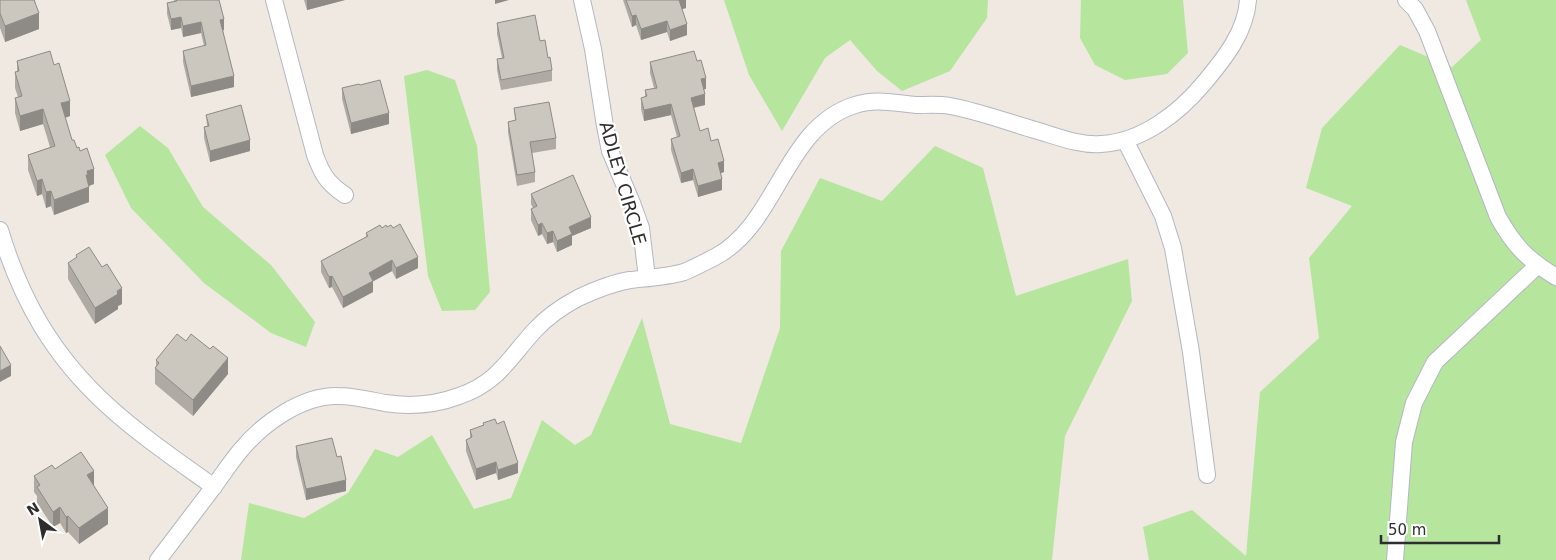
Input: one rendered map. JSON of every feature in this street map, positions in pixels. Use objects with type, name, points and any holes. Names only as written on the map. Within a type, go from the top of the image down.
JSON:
[{"type":"street","points":[[274,0],[322,174],[334,188],[345,195]]},
{"type":"street","name":"ADLEY CIRCLE","points":[[582,0],[594,49],[604,126],[610,151],[632,203],[640,228],[647,278]]},
{"type":"street","points":[[158,560],[241,449],[262,428],[294,407],[334,395],[414,406],[440,402],[464,395],[486,383],[502,370],[534,330],[549,316],[570,303],[604,287],[625,281],[682,272],[718,256],[749,230],[762,212],[779,180],[809,137],[833,114],[855,105],[878,100],[948,106],[1075,141],[1100,145],[1125,140],[1161,123],[1193,96],[1218,67],[1236,39],[1247,10],[1248,0]]},
{"type":"street","points":[[1406,0],[1415,9],[1427,31],[1498,217],[1509,236],[1523,254],[1556,278]]},
{"type":"street","points":[[1125,140],[1162,216],[1173,248],[1191,352],[1208,475]]},
{"type":"street","points":[[0,230],[26,300],[63,358],[108,406],[214,487]]},
{"type":"street","points":[[1395,560],[1404,442],[1414,403],[1435,362],[1538,265]]},
{"type":"green space","points":[[724,0],[988,0],[987,18],[950,71],[902,91],[877,71],[850,40],[825,58],[782,131],[749,75]]},
{"type":"green space","points":[[1081,0],[1183,0],[1188,53],[1167,74],[1125,80],[1095,65],[1080,38]]},
{"type":"green space","points":[[1466,0],[1556,0],[1556,560],[1149,560],[1143,527],[1192,510],[1246,556],[1260,392],[1319,338],[1309,258],[1352,206],[1306,188],[1322,128],[1400,45],[1452,67],[1481,40]]},
{"type":"green space","points":[[427,70],[455,80],[477,146],[490,292],[475,310],[442,311],[428,276],[404,76]]},
{"type":"green space","points":[[140,126],[168,148],[203,207],[271,265],[315,322],[306,347],[271,333],[204,283],[131,208],[105,155]]},
{"type":"green space","points":[[935,146],[983,168],[1016,296],[1128,259],[1132,301],[1065,436],[1052,560],[241,560],[249,503],[304,518],[348,493],[375,449],[398,457],[432,435],[474,509],[511,498],[542,420],[575,445],[591,435],[642,318],[670,424],[741,443],[780,328],[781,251],[820,178],[882,201]]},
{"type":"building","points":[[0,0],[34,0],[39,13],[5,26],[0,13]]},
{"type":"building","points":[[177,0],[219,0],[224,19],[220,20],[234,76],[191,86],[183,51],[206,45],[201,22],[183,26],[181,17],[171,19],[167,3]]},
{"type":"building","points":[[626,0],[679,0],[687,24],[670,30],[667,21],[641,29],[636,15],[632,16]]},
{"type":"building","points":[[535,15],[540,41],[545,40],[552,70],[501,80],[497,59],[504,58],[497,23]]},
{"type":"building","points":[[50,51],[54,65],[59,63],[70,101],[61,103],[72,140],[74,140],[80,151],[87,148],[94,169],[87,171],[89,187],[54,200],[51,191],[46,192],[42,179],[37,181],[28,155],[55,146],[43,109],[20,116],[15,98],[22,96],[15,72],[19,71],[17,61]]},
{"type":"building","points":[[694,51],[697,61],[701,60],[706,78],[701,79],[705,94],[691,98],[700,131],[708,128],[711,141],[718,139],[724,161],[718,163],[722,179],[698,186],[693,169],[681,173],[671,139],[680,136],[671,104],[644,110],[641,98],[647,96],[645,90],[657,88],[650,62]]},
{"type":"building","points":[[380,80],[389,113],[351,123],[342,88]]},
{"type":"building","points":[[549,102],[556,138],[530,142],[535,172],[517,175],[508,122],[516,120],[514,108]]},
{"type":"building","points":[[241,105],[250,140],[210,151],[204,127],[209,126],[206,115]]},
{"type":"building","points":[[573,175],[591,217],[569,227],[572,234],[557,241],[553,231],[547,233],[542,223],[538,225],[531,209],[537,206],[531,194]]},
{"type":"building","points":[[400,224],[418,257],[396,268],[392,260],[369,273],[373,281],[343,297],[332,276],[329,277],[321,261],[368,236],[366,233],[380,225],[382,228],[386,225],[387,227],[391,225],[393,228]]},
{"type":"building","points":[[89,247],[102,267],[107,264],[122,288],[117,291],[118,294],[95,308],[68,263],[77,257],[76,255]]},
{"type":"building","points":[[177,334],[186,341],[191,334],[210,349],[213,346],[228,358],[193,400],[155,368],[159,363],[156,360]]},
{"type":"building","points":[[0,346],[11,365],[0,371]]},
{"type":"building","points":[[495,419],[497,424],[504,421],[518,463],[498,470],[496,462],[476,469],[466,440],[472,437],[470,430]]},
{"type":"building","points":[[332,438],[337,457],[341,456],[346,480],[306,489],[296,446]]},
{"type":"building","points":[[81,452],[94,471],[87,475],[108,508],[79,528],[68,516],[66,517],[60,507],[53,512],[37,487],[40,485],[34,476],[52,465],[55,469]]}]
